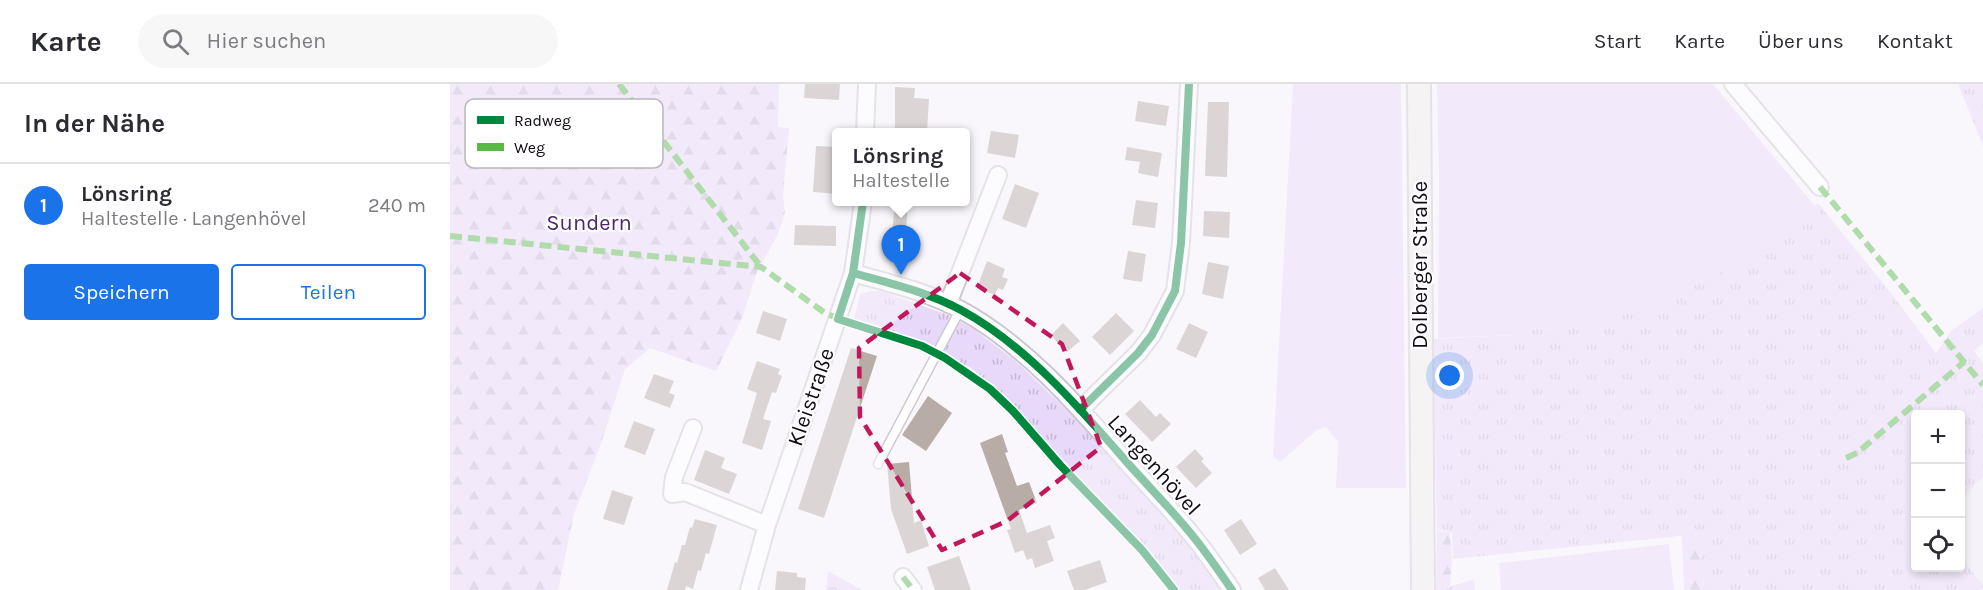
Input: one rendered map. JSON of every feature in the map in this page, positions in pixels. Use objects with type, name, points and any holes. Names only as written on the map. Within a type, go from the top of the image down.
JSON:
[{"type":"main road","name":"Dolberger Straße","points":[[1419,84],[1423,590]]},
{"type":"street","points":[[865,128],[867,84]]},
{"type":"street","points":[[1080,410],[1138,353],[1152,335],[1175,291],[1181,243],[1189,84]]},
{"type":"street","points":[[1733,84],[1820,187]]},
{"type":"street","points":[[954,307],[998,175]]},
{"type":"street","name":"Kleistraße","points":[[749,590],[767,525],[853,273],[862,206]]},
{"type":"street","name":"Langenhövel","points":[[853,273],[899,286],[954,307],[983,324],[1030,361],[1080,410],[1180,520],[1232,590]]},
{"type":"street","points":[[693,428],[674,477],[672,494],[685,492],[767,525]]},
{"type":"lane","points":[[878,464],[954,307]]},
{"type":"highlighted area","points":[[960,273],[1062,344],[1101,447],[1007,521],[942,550],[860,417],[859,348]]},
{"type":"shaded area","points":[[1983,477],[1983,585],[1965,563],[1965,495]]},
{"type":"green space","name":"Sundern","points":[[450,84],[779,84],[778,127],[789,128],[783,196],[785,212],[778,234],[757,272],[741,321],[716,371],[650,348],[625,369],[602,441],[574,514],[558,590],[450,590]]},
{"type":"green space","points":[[1293,84],[1401,84],[1406,488],[1336,488],[1338,442],[1326,427],[1317,430],[1280,462],[1273,456]]},
{"type":"green space","points":[[1437,84],[1713,84],[1815,206],[1748,259],[1632,312],[1591,326],[1558,329],[1526,328],[1516,335],[1438,338]]},
{"type":"green space","points":[[1958,84],[1983,84],[1983,146]]},
{"type":"green space","points":[[1818,203],[1936,353],[1951,331],[1983,308],[1983,343],[1974,351],[1983,363],[1983,477],[1965,496],[1965,410],[1911,410],[1911,572],[1965,572],[1965,563],[1983,585],[1983,590],[1704,590],[1700,534],[1453,559],[1452,533],[1437,529],[1433,339],[1516,335],[1526,328],[1558,329],[1590,326],[1669,297],[1748,259]]},
{"type":"green space","points":[[881,291],[948,315],[972,328],[1017,362],[1078,421],[1169,519],[1198,554],[1222,590],[1180,590],[1150,554],[1016,408],[971,368],[918,339],[854,319],[860,294]]},
{"type":"green space","points":[[1437,530],[1450,533],[1452,559],[1450,586],[1446,590],[1436,590]]},
{"type":"green space","points":[[1700,534],[1704,590],[1684,590],[1682,535]]},
{"type":"green space","points":[[1669,544],[1674,590],[1501,590],[1499,563]]},
{"type":"green space","points":[[828,571],[862,590],[826,590]]},
{"type":"green space","points":[[1474,579],[1475,590],[1446,590],[1446,588]]},
{"type":"building","points":[[805,84],[840,84],[839,100],[804,98]]},
{"type":"building","points":[[895,87],[915,88],[914,98],[929,99],[927,128],[895,128]]},
{"type":"building","points":[[1138,101],[1169,106],[1166,126],[1135,121]]},
{"type":"building","points":[[1208,102],[1229,102],[1227,177],[1205,176]]},
{"type":"building","points":[[991,131],[1019,135],[1015,158],[987,153]]},
{"type":"building","points":[[816,146],[832,147],[832,194],[813,192]]},
{"type":"building","points":[[1127,147],[1162,153],[1158,177],[1138,173],[1140,162],[1125,160]]},
{"type":"building","points":[[1015,184],[1039,193],[1026,228],[1002,219]]},
{"type":"building","points":[[1136,200],[1158,203],[1155,228],[1132,225]]},
{"type":"building","points":[[895,206],[908,206],[906,230],[915,231],[913,258],[890,256]]},
{"type":"building","points":[[1204,211],[1230,212],[1229,238],[1203,236]]},
{"type":"building","points":[[795,225],[836,226],[836,246],[794,245]]},
{"type":"building","points":[[1128,251],[1146,254],[1142,282],[1123,279]]},
{"type":"building","points":[[987,261],[1005,269],[1002,277],[1008,279],[1003,290],[998,288],[995,295],[977,288]]},
{"type":"building","points":[[1208,262],[1229,266],[1223,299],[1202,294]]},
{"type":"building","points":[[763,311],[787,319],[780,341],[756,333]]},
{"type":"building","points":[[1116,313],[1134,331],[1110,355],[1092,337]]},
{"type":"building","points":[[1063,323],[1080,341],[1067,352],[1051,335]]},
{"type":"building","points":[[1189,323],[1208,332],[1196,358],[1176,349]]},
{"type":"building","points":[[851,348],[877,356],[824,518],[798,509]]},
{"type":"building","points":[[757,361],[780,369],[778,374],[782,376],[776,393],[772,392],[763,419],[771,421],[762,450],[742,443],[757,393],[747,389]]},
{"type":"building","points":[[654,374],[674,381],[669,393],[675,395],[670,408],[644,398]]},
{"type":"building","points":[[928,396],[952,413],[926,451],[902,435]]},
{"type":"building","points":[[1140,400],[1156,417],[1160,413],[1171,424],[1152,442],[1125,414]]},
{"type":"building","points":[[634,421],[655,429],[645,455],[624,447]]},
{"type":"building","points":[[1002,434],[1008,452],[1005,453],[1017,486],[1029,482],[1037,503],[1019,510],[1027,533],[1050,525],[1055,538],[1047,541],[1054,561],[1035,568],[1032,558],[1027,560],[1023,550],[1015,553],[1007,530],[1011,529],[980,443]]},
{"type":"building","points":[[1195,449],[1204,459],[1201,461],[1212,473],[1196,488],[1176,467]]},
{"type":"building","points":[[705,450],[725,458],[721,468],[737,474],[729,494],[694,480]]},
{"type":"building","points":[[909,462],[914,523],[921,520],[929,546],[907,554],[891,509],[887,464]]},
{"type":"building","points":[[612,490],[633,497],[624,525],[603,519]]},
{"type":"building","points":[[695,519],[717,525],[709,554],[706,553],[701,571],[698,570],[693,589],[686,586],[685,590],[667,590],[675,562],[677,563],[682,545],[685,545]]},
{"type":"building","points":[[1241,519],[1257,544],[1240,555],[1224,530]]},
{"type":"building","points":[[959,556],[971,590],[935,590],[927,567]]},
{"type":"building","points":[[1100,560],[1107,582],[1085,590],[1074,590],[1067,571]]},
{"type":"building","points":[[1275,568],[1289,590],[1265,590],[1258,578]]},
{"type":"building","points":[[777,571],[797,573],[797,577],[806,578],[805,590],[775,590]]},
{"type":"marked path","points":[[619,84],[631,99]]},
{"type":"marked path","points":[[663,141],[761,267]]},
{"type":"marked path","points":[[1820,187],[1983,385]]},
{"type":"marked path","points":[[450,236],[761,267],[825,313],[842,320]]},
{"type":"marked path","points":[[1846,458],[1857,453],[1964,362]]},
{"type":"marked path","points":[[903,577],[913,590]]},
{"type":"cycle path","points":[[1080,410],[1138,353],[1152,335],[1175,291],[1181,243],[1189,84]]},
{"type":"cycle path","points":[[862,206],[853,273],[838,319],[922,346],[945,358],[990,389],[1142,550],[1174,590]]},
{"type":"cycle path","points":[[853,273],[935,298],[961,310],[1007,340],[1069,398],[1176,516],[1232,590]]},
{"type":"place","name":"Lönsring","points":[[901,275]]}]
